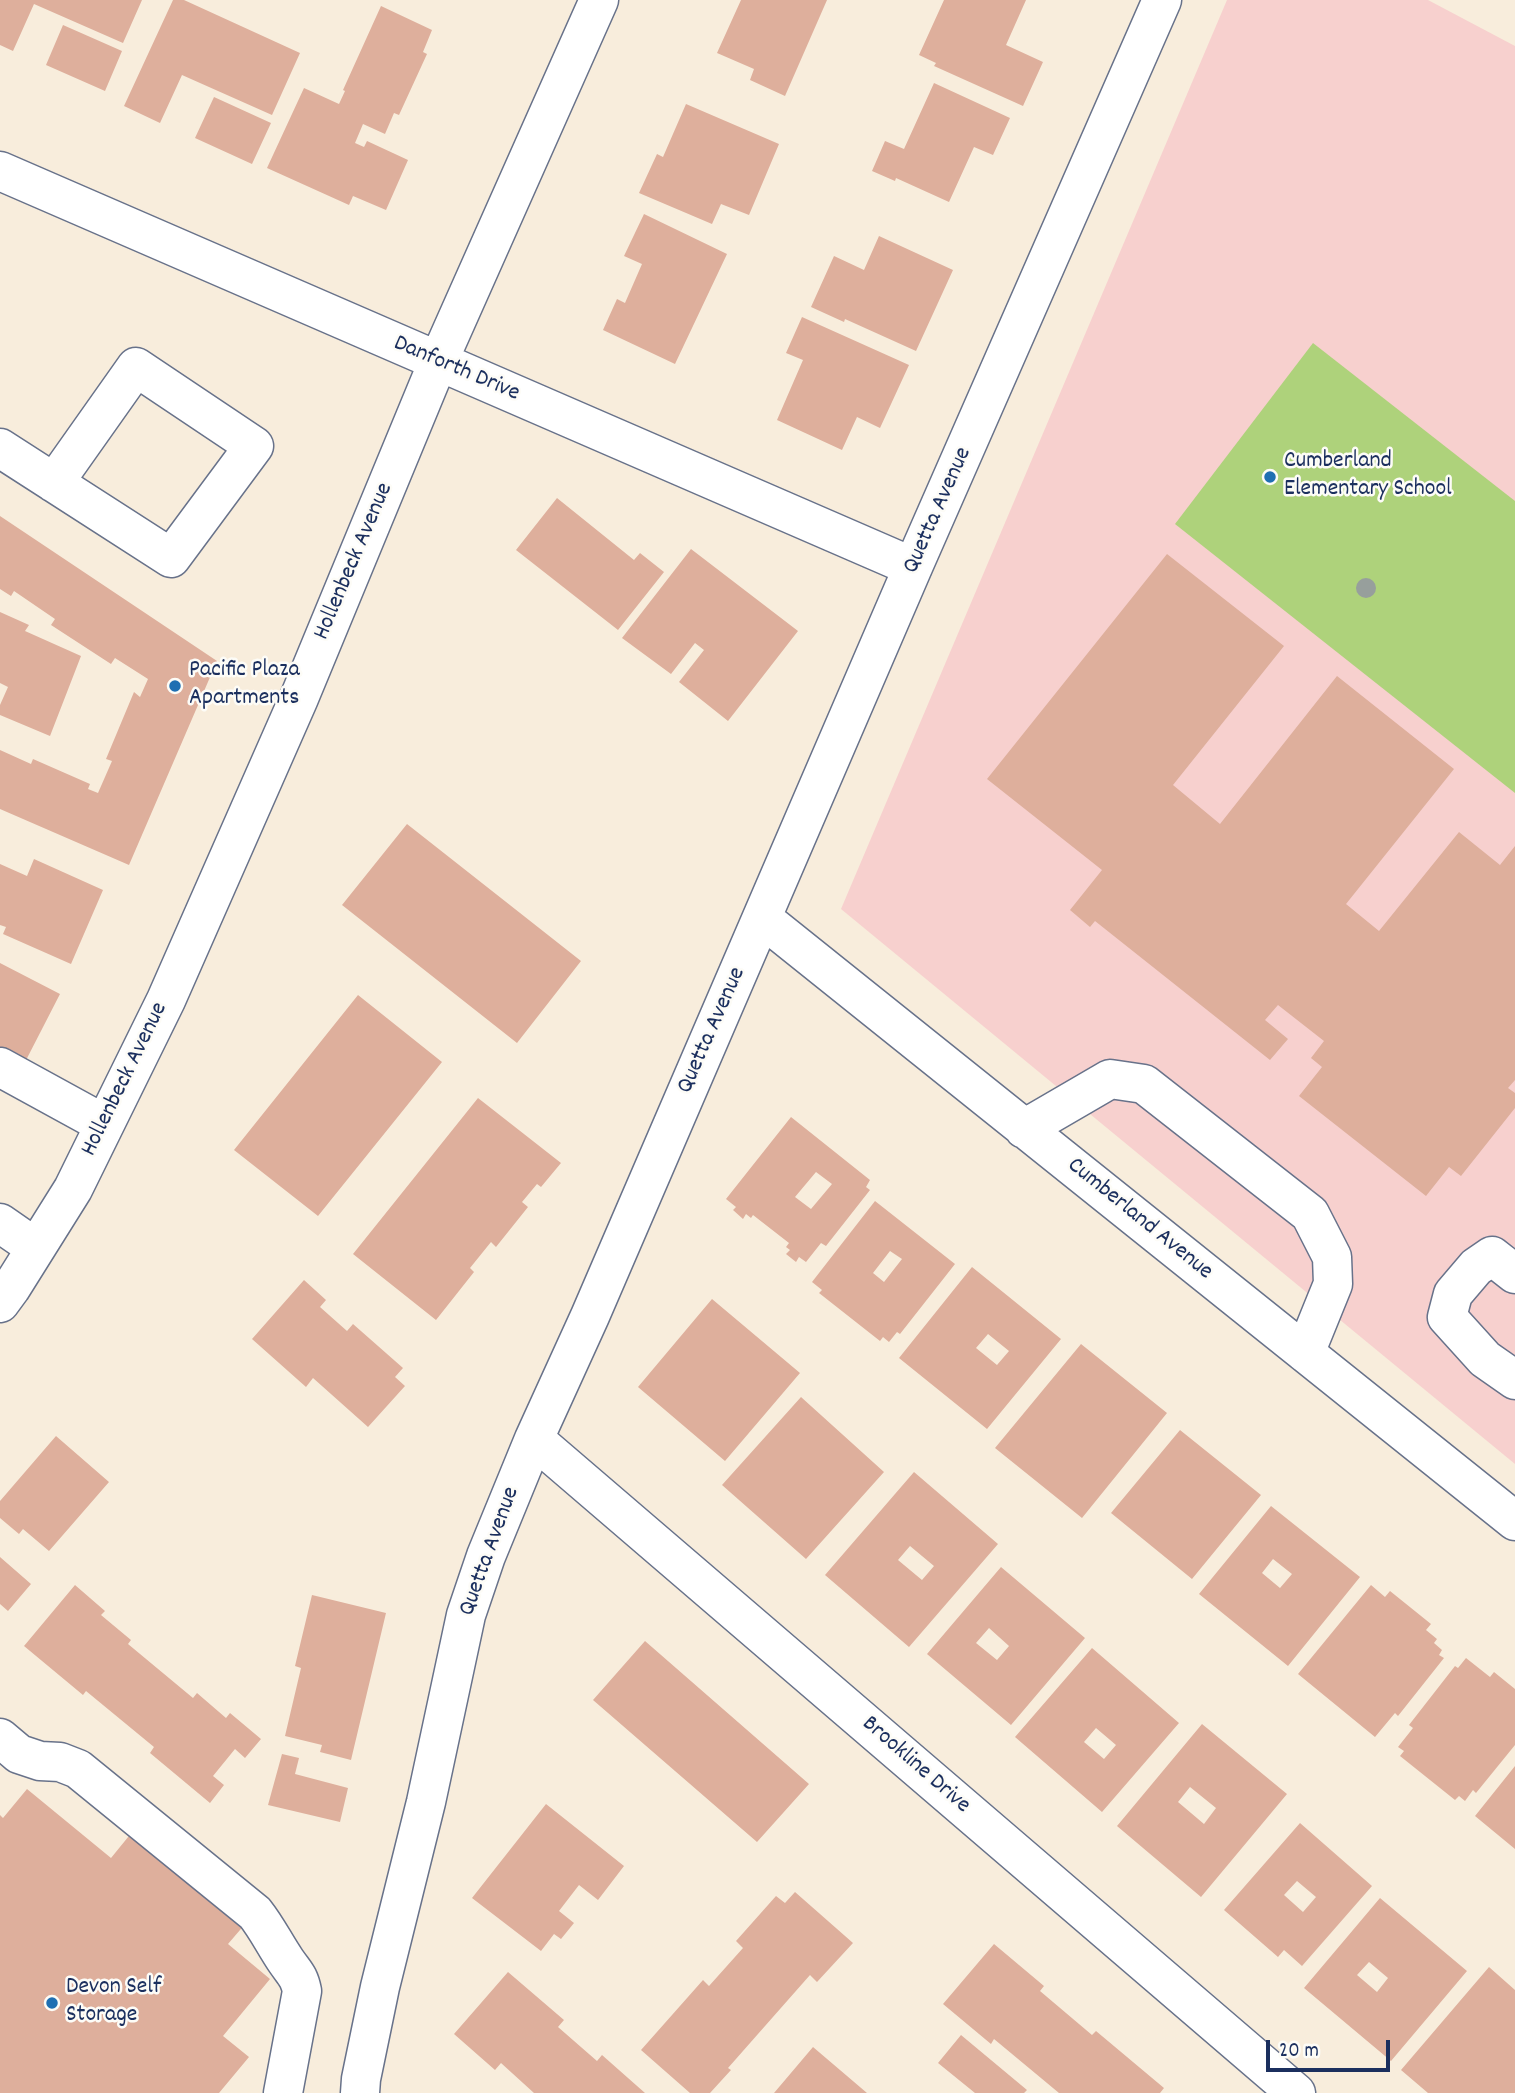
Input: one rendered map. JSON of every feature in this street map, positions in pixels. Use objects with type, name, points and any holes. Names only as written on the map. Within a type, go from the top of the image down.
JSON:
[{"type":"street","name":"Hollenbeck Avenue","points":[[0,1303],[73,1189],[166,1000],[293,709],[438,362],[599,0]]},
{"type":"street","name":"Quetta Avenue","points":[[359,2093],[380,1987],[426,1802],[467,1615],[486,1556],[534,1439],[1162,0]]},
{"type":"street","name":"Danforth Drive","points":[[0,171],[914,567]]},
{"type":"street","points":[[0,448],[54,483],[171,558],[254,446],[136,367],[54,483]]},
{"type":"street","name":"Cumberland Avenue","points":[[762,918],[1515,1521]]},
{"type":"street","points":[[0,1067],[104,1124]]},
{"type":"street","points":[[1024,1129],[1111,1079],[1144,1084],[1310,1214],[1332,1257],[1333,1284],[1305,1353]]},
{"type":"street","points":[[0,1223],[36,1248]]},
{"type":"street","points":[[1515,1274],[1492,1256],[1476,1267],[1452,1294],[1447,1317],[1485,1359],[1515,1380]]},
{"type":"street","name":"Brookline Drive","points":[[534,1439],[1296,2093]]},
{"type":"street","points":[[0,1738],[19,1754],[40,1761],[60,1762],[78,1769],[254,1913],[267,1928],[286,1962],[299,1976],[302,1992],[283,2093]]},
{"type":"shaded area","name":"Cumberland Elementary School","points":[[1227,0],[1428,0],[1515,46],[1515,1464],[841,909]]},
{"type":"green space","points":[[1313,343],[1515,501],[1515,793],[1175,524]]},
{"type":"building","points":[[0,0],[142,0],[123,43],[34,4],[13,51],[0,45]]},
{"type":"building","points":[[173,0],[184,0],[300,53],[272,115],[182,75],[160,123],[124,106]]},
{"type":"building","points":[[741,0],[827,0],[785,96],[750,80],[754,69],[717,53]]},
{"type":"building","points":[[944,0],[1026,0],[1006,45],[1043,62],[1023,106],[934,66],[936,63],[919,55]]},
{"type":"building","points":[[381,6],[432,30],[423,52],[427,54],[399,115],[394,113],[385,134],[363,124],[355,143],[364,147],[367,141],[408,160],[386,210],[353,196],[349,205],[267,168],[304,88],[339,104]]},
{"type":"building","points":[[63,25],[122,51],[105,91],[46,65]]},
{"type":"building","points":[[934,83],[1010,118],[993,155],[974,147],[949,202],[896,178],[895,181],[872,171],[885,141],[904,149]]},
{"type":"building","points":[[214,97],[271,123],[252,164],[195,138]]},
{"type":"building","points":[[686,104],[779,144],[749,215],[721,204],[712,224],[639,193],[657,154],[663,157]]},
{"type":"building","points":[[644,214],[727,254],[675,364],[603,330],[617,299],[625,303],[642,264],[624,256]]},
{"type":"building","points":[[879,236],[953,270],[916,351],[811,307],[834,256],[864,270]]},
{"type":"building","points":[[802,317],[909,365],[880,428],[857,417],[842,450],[777,420],[803,360],[786,353]]},
{"type":"building","points":[[557,498],[634,560],[640,553],[664,572],[618,630],[516,550]]},
{"type":"building","name":"Pacific Plaza Apartments","points":[[0,516],[217,661],[129,865],[0,809],[0,750],[31,764],[33,759],[90,784],[88,789],[98,793],[112,761],[106,759],[134,692],[140,697],[148,679],[115,658],[111,664],[51,625],[55,619],[14,591],[11,596],[0,589]]},
{"type":"building","points":[[691,549],[798,631],[728,721],[679,682],[704,650],[695,643],[671,674],[622,638]]},
{"type":"building","points":[[1167,554],[1284,646],[1173,785],[1220,824],[1337,676],[1454,769],[1346,904],[1379,931],[1459,832],[1500,865],[1515,846],[1515,1080],[1508,1088],[1515,1093],[1515,1108],[1461,1176],[1449,1167],[1426,1196],[1299,1096],[1322,1067],[1311,1058],[1324,1041],[1278,1005],[1265,1020],[1288,1039],[1270,1060],[1095,921],[1090,927],[1070,910],[1102,870],[987,779]]},
{"type":"building","points":[[0,612],[29,625],[25,631],[81,656],[50,736],[0,715],[0,705],[8,687],[0,683]]},
{"type":"building","points":[[407,824],[581,961],[517,1043],[342,905]]},
{"type":"building","points":[[34,859],[103,890],[71,964],[3,934],[6,927],[0,925],[0,864],[27,876]]},
{"type":"building","points":[[0,963],[60,994],[23,1066],[0,1054]]},
{"type":"building","points":[[358,995],[442,1062],[318,1216],[234,1150]]},
{"type":"building","points":[[478,1098],[561,1163],[541,1187],[537,1184],[522,1202],[528,1207],[496,1247],[491,1242],[470,1268],[474,1272],[436,1320],[353,1254]]},
{"type":"building","points":[[791,1117],[870,1180],[866,1187],[870,1190],[826,1246],[821,1243],[806,1262],[799,1257],[796,1262],[786,1254],[790,1250],[786,1247],[789,1243],[753,1215],[751,1218],[746,1214],[743,1219],[733,1210],[736,1207],[726,1199]],"holes":[[[816,1172],[832,1184],[811,1209],[795,1197]]]},
{"type":"building","points":[[875,1201],[955,1264],[900,1334],[897,1332],[889,1342],[883,1337],[880,1341],[819,1293],[822,1290],[812,1282]],"holes":[[[890,1251],[902,1259],[884,1282],[873,1273]]]},
{"type":"building","points":[[972,1267],[1061,1339],[987,1429],[899,1358]],"holes":[[[988,1334],[1009,1351],[997,1365],[976,1348]]]},
{"type":"building","points":[[304,1280],[326,1300],[320,1307],[347,1331],[353,1324],[403,1368],[395,1377],[405,1386],[368,1427],[313,1378],[306,1387],[252,1339]]},
{"type":"building","points":[[712,1299],[800,1373],[725,1461],[638,1387]]},
{"type":"building","points":[[1081,1344],[1167,1413],[1082,1518],[995,1448]]},
{"type":"building","points":[[801,1397],[884,1472],[806,1559],[722,1485]]},
{"type":"building","points":[[1180,1430],[1261,1495],[1192,1579],[1111,1513]]},
{"type":"building","points":[[56,1436],[109,1482],[49,1551],[23,1529],[19,1534],[0,1518],[0,1501]]},
{"type":"building","points":[[914,1472],[998,1544],[909,1647],[825,1575]],"holes":[[[910,1546],[934,1566],[922,1580],[898,1560]]]},
{"type":"building","points":[[1271,1506],[1360,1577],[1288,1666],[1199,1594]],"holes":[[[1273,1559],[1292,1574],[1280,1588],[1262,1573]]]},
{"type":"building","points":[[0,1557],[31,1584],[8,1611],[0,1604]]},
{"type":"building","points":[[1001,1567],[1085,1638],[1011,1725],[927,1654]],"holes":[[[989,1628],[1009,1646],[997,1660],[976,1643]]]},
{"type":"building","points":[[75,1585],[105,1611],[101,1615],[131,1640],[128,1644],[193,1698],[197,1693],[226,1718],[230,1713],[261,1739],[245,1758],[235,1749],[213,1776],[224,1785],[210,1803],[150,1753],[154,1747],[86,1691],[83,1695],[24,1646]]},
{"type":"building","points":[[1371,1585],[1385,1597],[1390,1591],[1431,1624],[1426,1630],[1437,1639],[1434,1643],[1442,1650],[1439,1655],[1444,1658],[1398,1716],[1395,1713],[1375,1737],[1298,1674]]},
{"type":"building","points":[[312,1595],[386,1613],[351,1760],[320,1752],[322,1745],[285,1736],[301,1668],[295,1666]]},
{"type":"building","points":[[645,1641],[809,1784],[757,1842],[593,1700]]},
{"type":"building","points":[[1092,1648],[1179,1723],[1102,1812],[1015,1737]],"holes":[[[1096,1728],[1116,1745],[1104,1759],[1084,1742]]]},
{"type":"building","points":[[1466,1658],[1490,1677],[1494,1672],[1515,1689],[1515,1745],[1476,1793],[1473,1790],[1465,1801],[1459,1796],[1455,1800],[1400,1756],[1404,1751],[1398,1747],[1413,1728],[1409,1725],[1455,1666],[1458,1668]]},
{"type":"building","points":[[1202,1724],[1287,1794],[1201,1897],[1117,1826]],"holes":[[[1190,1787],[1216,1808],[1204,1824],[1178,1802]]]},
{"type":"building","points":[[282,1754],[299,1758],[295,1774],[348,1788],[340,1822],[268,1805]]},
{"type":"building","points":[[1515,1766],[1515,1849],[1475,1816]]},
{"type":"building","points":[[27,1789],[111,1858],[133,1831],[246,1923],[228,1944],[270,1979],[223,2036],[249,2057],[219,2093],[0,2093],[0,1815],[3,1818]]},
{"type":"building","points":[[546,1804],[624,1866],[598,1900],[579,1885],[559,1911],[574,1923],[561,1939],[554,1934],[541,1951],[472,1898]]},
{"type":"building","points":[[1300,1823],[1372,1886],[1302,1966],[1284,1950],[1278,1957],[1224,1910]],"holes":[[[1297,1881],[1316,1897],[1303,1912],[1284,1895]]]},
{"type":"building","points":[[795,1892],[853,1943],[817,1982],[810,1975],[728,2068],[731,2070],[710,2093],[690,2093],[641,2050],[703,1980],[709,1986],[743,1948],[736,1941],[776,1896],[785,1903]]},
{"type":"building","points":[[1380,1898],[1467,1971],[1391,2061],[1304,1988]],"holes":[[[1369,1962],[1388,1978],[1377,1992],[1357,1975]]]},
{"type":"building","points":[[994,1944],[1044,1986],[1040,1991],[1092,2035],[1096,2031],[1164,2088],[1160,2093],[1059,2093],[994,2039],[991,2044],[943,2004]]},
{"type":"building","points":[[1489,1967],[1515,1990],[1515,2093],[1428,2093],[1401,2070]]},
{"type":"building","points":[[508,1972],[564,2020],[558,2027],[597,2061],[602,2055],[645,2093],[534,2093],[501,2063],[495,2070],[454,2034]]},
{"type":"building","points":[[961,2035],[1027,2090],[1024,2093],[975,2093],[938,2063]]},
{"type":"building","points":[[813,2047],[867,2093],[774,2093]]},
{"type":"place","name":"Cumberland Elementary School","points":[[1270,477]]},
{"type":"place","name":"Pacific Plaza Apartments","points":[[175,686]]},
{"type":"place","name":"Devon Self Storage","points":[[52,2003]]}]
